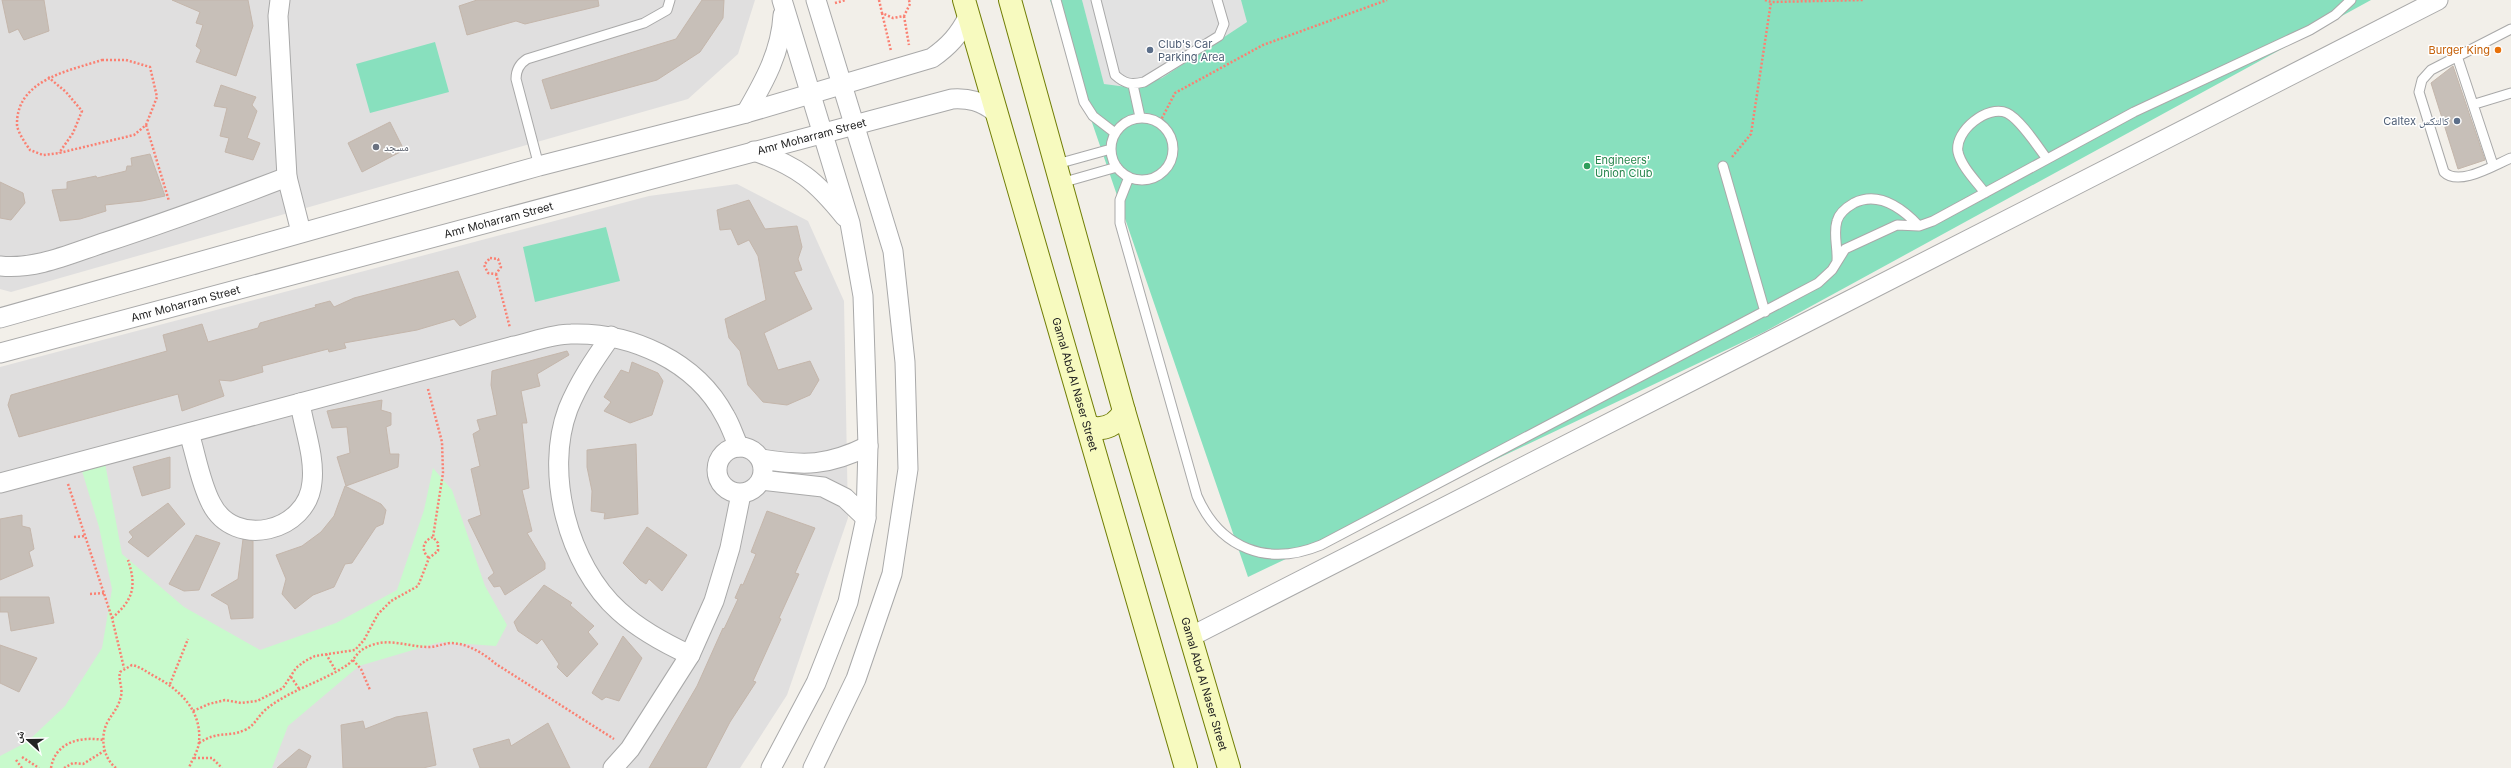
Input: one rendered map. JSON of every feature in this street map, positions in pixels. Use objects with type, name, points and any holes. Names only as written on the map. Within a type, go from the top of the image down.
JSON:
[{"type":"main road","name":"Gamal Abd Al Naser Street","points":[[1010,0],[1124,411],[1192,636],[1229,768]]},
{"type":"main road","name":"Gamal Abd Al Naser Street","points":[[966,8],[995,112],[1089,427],[1186,768]]},
{"type":"main road","points":[[1089,427],[1101,429],[1113,425],[1124,411]]},
{"type":"street","points":[[280,0],[278,16],[287,177],[301,232]]},
{"type":"street","points":[[813,768],[856,679],[892,574],[908,469],[905,362],[893,251],[856,124],[816,0]]},
{"type":"street","points":[[1192,636],[2438,0]]},
{"type":"street","points":[[746,113],[775,58],[782,31],[783,2]]},
{"type":"street","points":[[771,768],[816,683],[845,609],[866,518],[868,446],[863,296],[850,223],[823,134],[809,94],[783,2]]},
{"type":"street","points":[[5,314],[539,166],[746,113],[932,58],[948,47],[960,33],[966,8]]},
{"type":"street","name":"Amr Moharram Street","points":[[0,353],[952,99],[968,98],[984,103],[995,112]]},
{"type":"street","points":[[754,151],[783,161],[808,177],[850,223]]},
{"type":"street","points":[[0,266],[16,268],[42,263],[174,219],[287,177]]},
{"type":"street","points":[[0,483],[514,346],[570,334],[611,336],[648,347],[678,364],[704,387],[725,415],[739,447]]},
{"type":"street","points":[[611,336],[585,371],[568,411],[559,453],[561,496],[569,531],[590,577],[618,610],[651,636],[690,655]]},
{"type":"street","points":[[188,433],[211,503],[222,517],[236,526],[247,529],[270,530],[285,524],[299,513],[308,499],[312,482],[300,403]]},
{"type":"street","points":[[761,459],[763,473],[761,480],[756,487],[741,494],[724,488],[717,471],[718,462],[723,454],[739,447],[751,450],[761,459],[796,465],[821,464],[844,458],[868,446]]},
{"type":"street","points":[[761,480],[823,487],[845,498],[866,518]]},
{"type":"street","points":[[613,768],[630,749],[690,655],[716,593],[730,548],[741,494]]},
{"type":"lane","points":[[539,166],[516,79],[518,68],[522,62],[527,59],[644,23],[667,10],[670,0]]},
{"type":"lane","points":[[1056,0],[1084,102],[1094,116],[1115,133]]},
{"type":"lane","points":[[1096,0],[1115,75],[1123,82],[1133,85],[1144,82],[1219,36],[1224,24],[1217,0]]},
{"type":"lane","points":[[1128,177],[1120,200],[1120,222],[1197,496],[1203,512],[1218,529],[1240,546],[1256,552],[1289,555],[1321,545],[1818,283],[1837,263],[1845,249],[1898,225],[1919,226],[1933,221],[2134,112],[2310,30],[2334,15],[2351,0]]},
{"type":"lane","points":[[2511,29],[2431,70],[2420,86],[2419,92],[2444,172],[2452,178],[2462,178],[2511,158]]},
{"type":"lane","points":[[2457,56],[2493,165]]},
{"type":"lane","points":[[1133,85],[1140,117]]},
{"type":"lane","points":[[2474,104],[2511,93]]},
{"type":"lane","points":[[1985,193],[1961,160],[1958,144],[1964,129],[1987,114],[2001,111],[2012,117],[2047,159]]},
{"type":"lane","points":[[1140,117],[1160,122],[1172,139],[1172,160],[1166,169],[1149,180],[1138,180],[1128,177],[1117,167],[1111,149],[1115,133],[1130,119],[1140,117]]},
{"type":"lane","points":[[1059,174],[1111,149]]},
{"type":"lane","points":[[1724,166],[1765,312]]},
{"type":"lane","points":[[1059,174],[1117,167]]},
{"type":"lane","points":[[1837,263],[1835,232],[1837,219],[1847,207],[1862,199],[1878,199],[1892,205],[1907,213],[1919,226]]},
{"type":"path","points":[[879,0],[882,13],[904,66]]},
{"type":"path","points":[[904,66],[904,16],[910,4],[909,0]]},
{"type":"path","points":[[1160,122],[1175,93],[1263,45],[1387,0]]},
{"type":"path","points":[[1764,0],[1771,2],[1862,0]]},
{"type":"path","points":[[1724,166],[1752,134],[1771,2]]},
{"type":"path","points":[[882,13],[893,18],[904,16]]},
{"type":"path","points":[[102,60],[126,60],[150,67],[157,96],[146,125],[134,135],[59,153],[43,155],[30,150],[17,126],[22,100],[47,77],[102,60]]},
{"type":"path","points":[[47,77],[66,92],[82,111],[73,133],[59,153]]},
{"type":"path","points":[[146,125],[174,219]]},
{"type":"path","points":[[496,274],[488,273],[484,265],[490,258],[498,259],[501,267],[496,274],[514,346]]},
{"type":"path","points":[[193,711],[209,704],[225,700],[241,703],[256,701],[283,688],[292,677],[296,668],[305,661],[326,654],[340,654],[355,650],[364,640],[378,614],[391,601],[418,586],[429,558],[436,554],[438,547],[433,537],[443,473],[442,442],[423,370]]},
{"type":"path","points":[[62,466],[112,618],[124,668]]},
{"type":"path","points":[[74,536],[85,536]]},
{"type":"path","points":[[429,558],[425,553],[424,546],[427,540],[433,537]]},
{"type":"path","points":[[112,618],[124,607],[132,593],[133,576],[128,560]]},
{"type":"path","points":[[90,594],[104,593]]},
{"type":"path","points":[[170,684],[188,639]]},
{"type":"path","points":[[199,743],[209,736],[245,730],[256,722],[264,711],[336,671],[353,660],[358,651],[372,645],[388,642],[419,647],[434,647],[449,643],[466,646],[482,653],[496,664],[630,749]]},
{"type":"path","points":[[326,654],[336,671]]},
{"type":"path","points":[[353,660],[361,668],[370,690]]},
{"type":"path","points":[[116,768],[104,751],[103,740],[107,723],[118,710],[122,693],[118,678],[120,672],[124,668],[132,665],[143,668],[170,684],[185,698],[193,711],[198,726],[199,743],[190,767]]},
{"type":"path","points":[[292,677],[300,690]]},
{"type":"path","points":[[50,768],[57,754],[66,744],[78,739],[103,740]]},
{"type":"path","points":[[64,768],[73,763],[80,764],[104,751]]},
{"type":"path","points":[[22,757],[39,768]]},
{"type":"path","points":[[194,758],[212,758],[222,768]]},
{"type":"path","points":[[16,760],[22,768]]},
{"type":"path","points":[[80,764],[83,768]]},
{"type":"shaded area","points":[[0,0],[755,0],[738,54],[688,99],[11,292],[0,289]]},
{"type":"shaded area","name":"Club's Car Parking Area","points":[[1082,0],[1241,0],[1247,22],[1162,78],[1127,87],[1104,84]]},
{"type":"shaded area","points":[[737,184],[808,221],[844,301],[848,518],[787,695],[740,768],[0,768],[0,367],[649,196]]},
{"type":"green space","name":"Engineers' Union Club","points":[[1050,0],[2371,0],[1764,332],[1248,577]]},
{"type":"green space","points":[[435,42],[449,92],[370,113],[356,64]]},
{"type":"green space","points":[[606,227],[620,281],[535,302],[523,247]]},
{"type":"green space","points":[[105,463],[122,554],[184,607],[260,650],[336,623],[397,590],[424,510],[433,468],[452,490],[485,586],[507,625],[496,646],[440,642],[359,666],[288,726],[272,768],[0,768],[0,756],[27,742],[65,706],[102,648],[112,589],[99,527],[82,471]]},
{"type":"building","points":[[2,0],[44,0],[49,31],[24,40],[18,29],[9,33]]},
{"type":"building","points":[[172,0],[248,0],[253,26],[236,76],[196,62],[201,50],[196,46],[203,25],[196,23],[200,12]]},
{"type":"building","points":[[477,0],[598,0],[599,6],[525,24],[516,21],[467,35],[459,6]]},
{"type":"building","points":[[702,0],[724,0],[723,18],[700,52],[657,80],[551,109],[542,80],[676,39]]},
{"type":"building","name":"Caltex كالتكس","points":[[2453,66],[2485,160],[2458,169],[2431,83]]},
{"type":"building","points":[[221,85],[256,97],[252,105],[257,111],[247,138],[260,143],[253,160],[225,152],[229,138],[220,136],[227,108],[214,106]]},
{"type":"building","name":"مسجد","points":[[390,122],[404,150],[362,172],[348,143]]},
{"type":"building","points":[[150,154],[165,196],[142,201],[105,205],[106,211],[80,219],[60,221],[52,190],[67,189],[67,182],[96,176],[97,178],[126,171],[127,166],[132,166],[131,158]]},
{"type":"building","points":[[0,182],[23,193],[25,203],[11,220],[0,218]]},
{"type":"building","points":[[749,200],[765,229],[797,226],[802,247],[798,259],[802,270],[794,272],[812,309],[764,333],[778,370],[810,361],[819,380],[810,395],[787,405],[763,402],[748,385],[740,351],[729,338],[725,319],[766,300],[758,256],[749,240],[738,245],[731,229],[720,230],[717,210]]},
{"type":"building","points":[[458,271],[476,317],[460,326],[454,319],[417,330],[344,343],[346,348],[329,352],[328,349],[262,366],[263,372],[231,381],[219,380],[224,396],[182,411],[178,394],[19,437],[8,405],[11,395],[167,351],[163,335],[202,324],[208,342],[258,328],[260,323],[316,307],[315,305],[330,301],[334,307],[354,298]]},
{"type":"building","points":[[567,351],[569,355],[537,374],[540,386],[521,391],[527,423],[522,423],[529,488],[522,490],[532,531],[527,533],[545,563],[545,569],[505,595],[500,586],[494,587],[488,578],[494,573],[468,520],[481,515],[471,469],[480,466],[473,434],[480,430],[477,420],[497,415],[491,385],[492,371]]},
{"type":"building","points":[[632,362],[658,373],[663,381],[652,415],[630,423],[604,411],[611,402],[604,397],[621,370],[629,373]]},
{"type":"building","points":[[382,400],[381,410],[391,413],[391,425],[386,427],[390,454],[399,454],[398,467],[346,486],[337,457],[350,453],[347,427],[332,428],[327,411]]},
{"type":"building","points":[[636,444],[638,514],[604,519],[605,513],[591,511],[592,491],[587,467],[587,450]]},
{"type":"building","points":[[170,457],[170,488],[142,496],[133,467]]},
{"type":"building","points":[[345,486],[381,504],[386,510],[383,524],[376,527],[352,563],[345,564],[334,587],[313,595],[295,609],[282,594],[286,579],[276,555],[302,546],[321,532],[334,516]]},
{"type":"building","points":[[168,503],[185,524],[148,557],[128,542],[133,537],[129,532]]},
{"type":"building","points":[[767,511],[815,528],[795,573],[799,574],[779,618],[781,619],[753,681],[756,682],[730,722],[706,768],[649,768],[697,686],[723,628],[724,629],[738,599],[735,598],[741,584],[743,585],[756,554],[751,552]]},
{"type":"building","points":[[22,515],[22,526],[30,528],[34,549],[29,552],[33,566],[0,580],[0,519]]},
{"type":"building","points":[[647,527],[687,555],[662,591],[649,579],[646,584],[640,580],[623,563]]},
{"type":"building","points":[[196,535],[220,543],[199,590],[184,591],[169,584]]},
{"type":"building","points":[[243,539],[253,541],[253,618],[231,619],[228,605],[211,595],[238,579]]},
{"type":"building","points":[[544,585],[572,603],[570,605],[594,626],[588,632],[598,644],[567,677],[557,667],[559,664],[542,639],[537,644],[518,631],[514,622]]},
{"type":"building","points":[[0,597],[49,597],[54,623],[11,631],[8,612],[0,612]]},
{"type":"building","points":[[623,636],[642,658],[619,701],[606,697],[602,700],[592,693]]},
{"type":"building","points":[[0,645],[37,658],[19,692],[0,683]]},
{"type":"building","points":[[427,712],[436,765],[423,768],[343,768],[341,725],[363,721],[365,729],[396,717]]},
{"type":"building","points":[[548,723],[570,768],[480,768],[473,749],[509,739],[511,746]]},
{"type":"building","points":[[299,749],[311,756],[306,768],[277,768]]},
{"type":"place","name":"Club's Car Parking Area","points":[[1150,50]]},
{"type":"place","name":"Burger King","points":[[2498,50]]},
{"type":"place","name":"Caltex كالتكس","points":[[2457,121]]},
{"type":"place","name":"مسجد","points":[[376,147]]},
{"type":"place","name":"Engineers' Union Club","points":[[1587,166]]}]
